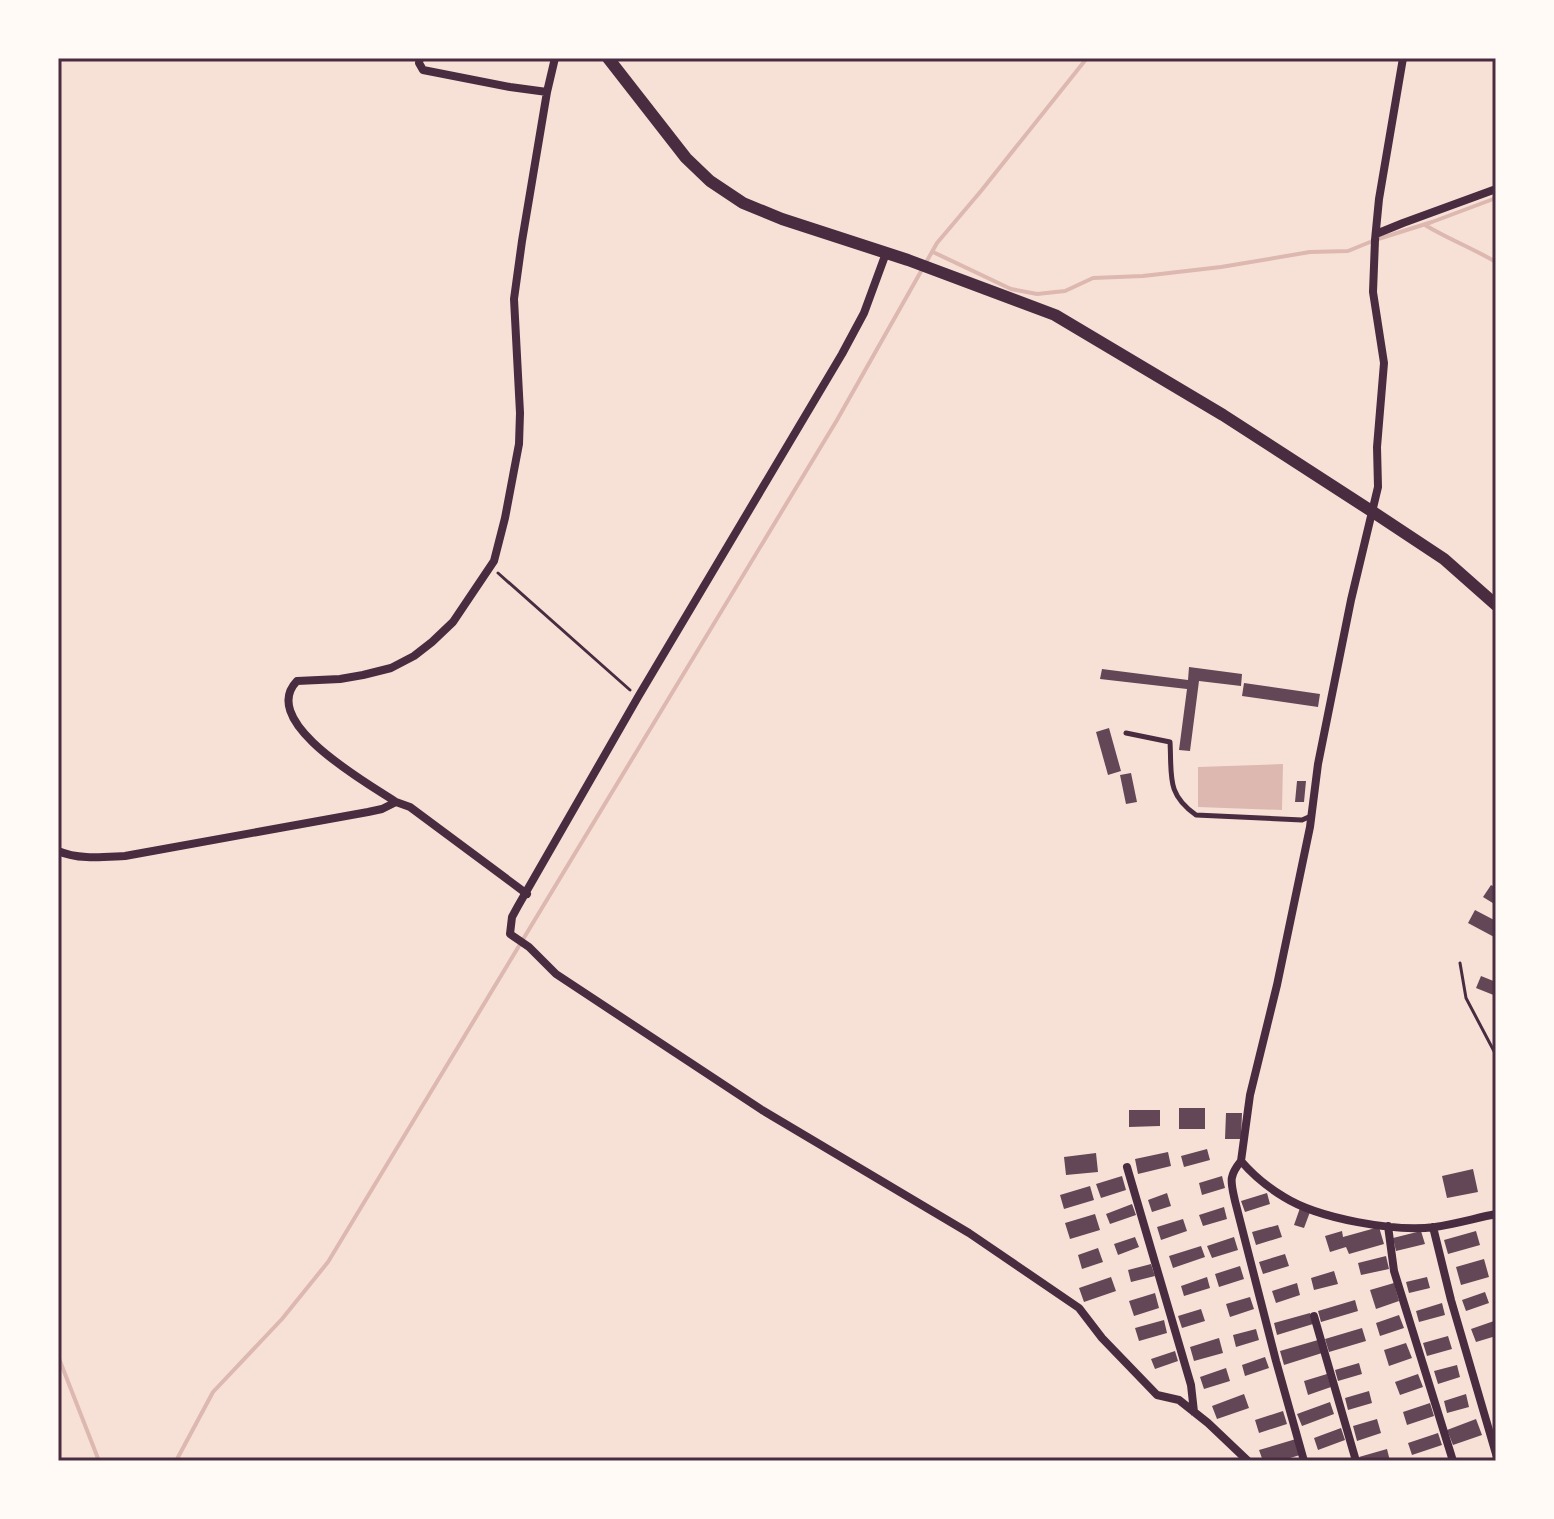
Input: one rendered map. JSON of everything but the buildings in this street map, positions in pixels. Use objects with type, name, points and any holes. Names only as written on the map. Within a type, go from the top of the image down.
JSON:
[{"type":"main road","points":[[608,58],[686,158],[710,181],[743,203],[1055,315],[1223,415],[1373,512],[1444,559],[1496,605]]},
{"type":"street","points":[[420,58],[423,70],[547,92]]},
{"type":"street","points":[[527,894],[410,807],[396,802],[314,745],[293,717],[289,692],[297,681],[363,675],[391,668],[414,656],[453,622],[492,563],[505,518],[519,444],[514,299],[555,58]]},
{"type":"street","points":[[1304,1461],[1231,1181],[1233,1171],[1241,1161],[1253,1081],[1277,985],[1312,816],[1318,764],[1351,600],[1378,487],[1377,447],[1384,363],[1373,292],[1376,234],[1403,58]]},
{"type":"street","points":[[1376,234],[1496,189]]},
{"type":"street","points":[[886,253],[864,313],[842,354],[638,697],[512,917],[510,934],[529,947],[556,974],[749,1102],[969,1233],[1079,1308],[1102,1338],[1157,1395],[1179,1400],[1248,1461]]},
{"type":"street","points":[[58,851],[88,857],[125,856],[368,812],[396,802]]},
{"type":"street","points":[[1241,1161],[1285,1198],[1326,1216],[1388,1226],[1433,1227],[1496,1214]]},
{"type":"street","points":[[1127,1167],[1191,1385],[1194,1412]]},
{"type":"street","points":[[1388,1226],[1394,1271],[1453,1461]]},
{"type":"street","points":[[1433,1227],[1496,1454]]},
{"type":"street","points":[[1314,1316],[1356,1461]]},
{"type":"lane","points":[[1126,733],[1170,742],[1174,792],[1182,805],[1196,815],[1302,820],[1312,816]]},
{"type":"path","points":[[492,563],[497,572],[638,697]]},
{"type":"path","points":[[1460,963],[1466,998],[1496,1055]]},
{"type":"shaded area","points":[[1283,764],[1282,810],[1198,807],[1198,767]]},
{"type":"waterway","points":[[176,1461],[213,1392],[282,1319],[328,1262],[837,420],[937,243],[1087,58]]},
{"type":"waterway","points":[[933,252],[1011,289],[1037,294],[1065,291],[1093,278],[1143,276],[1310,252],[1348,251],[1496,198]]},
{"type":"waterway","points":[[1425,225],[1496,262]]},
{"type":"waterway","points":[[58,1356],[99,1461]]}]
